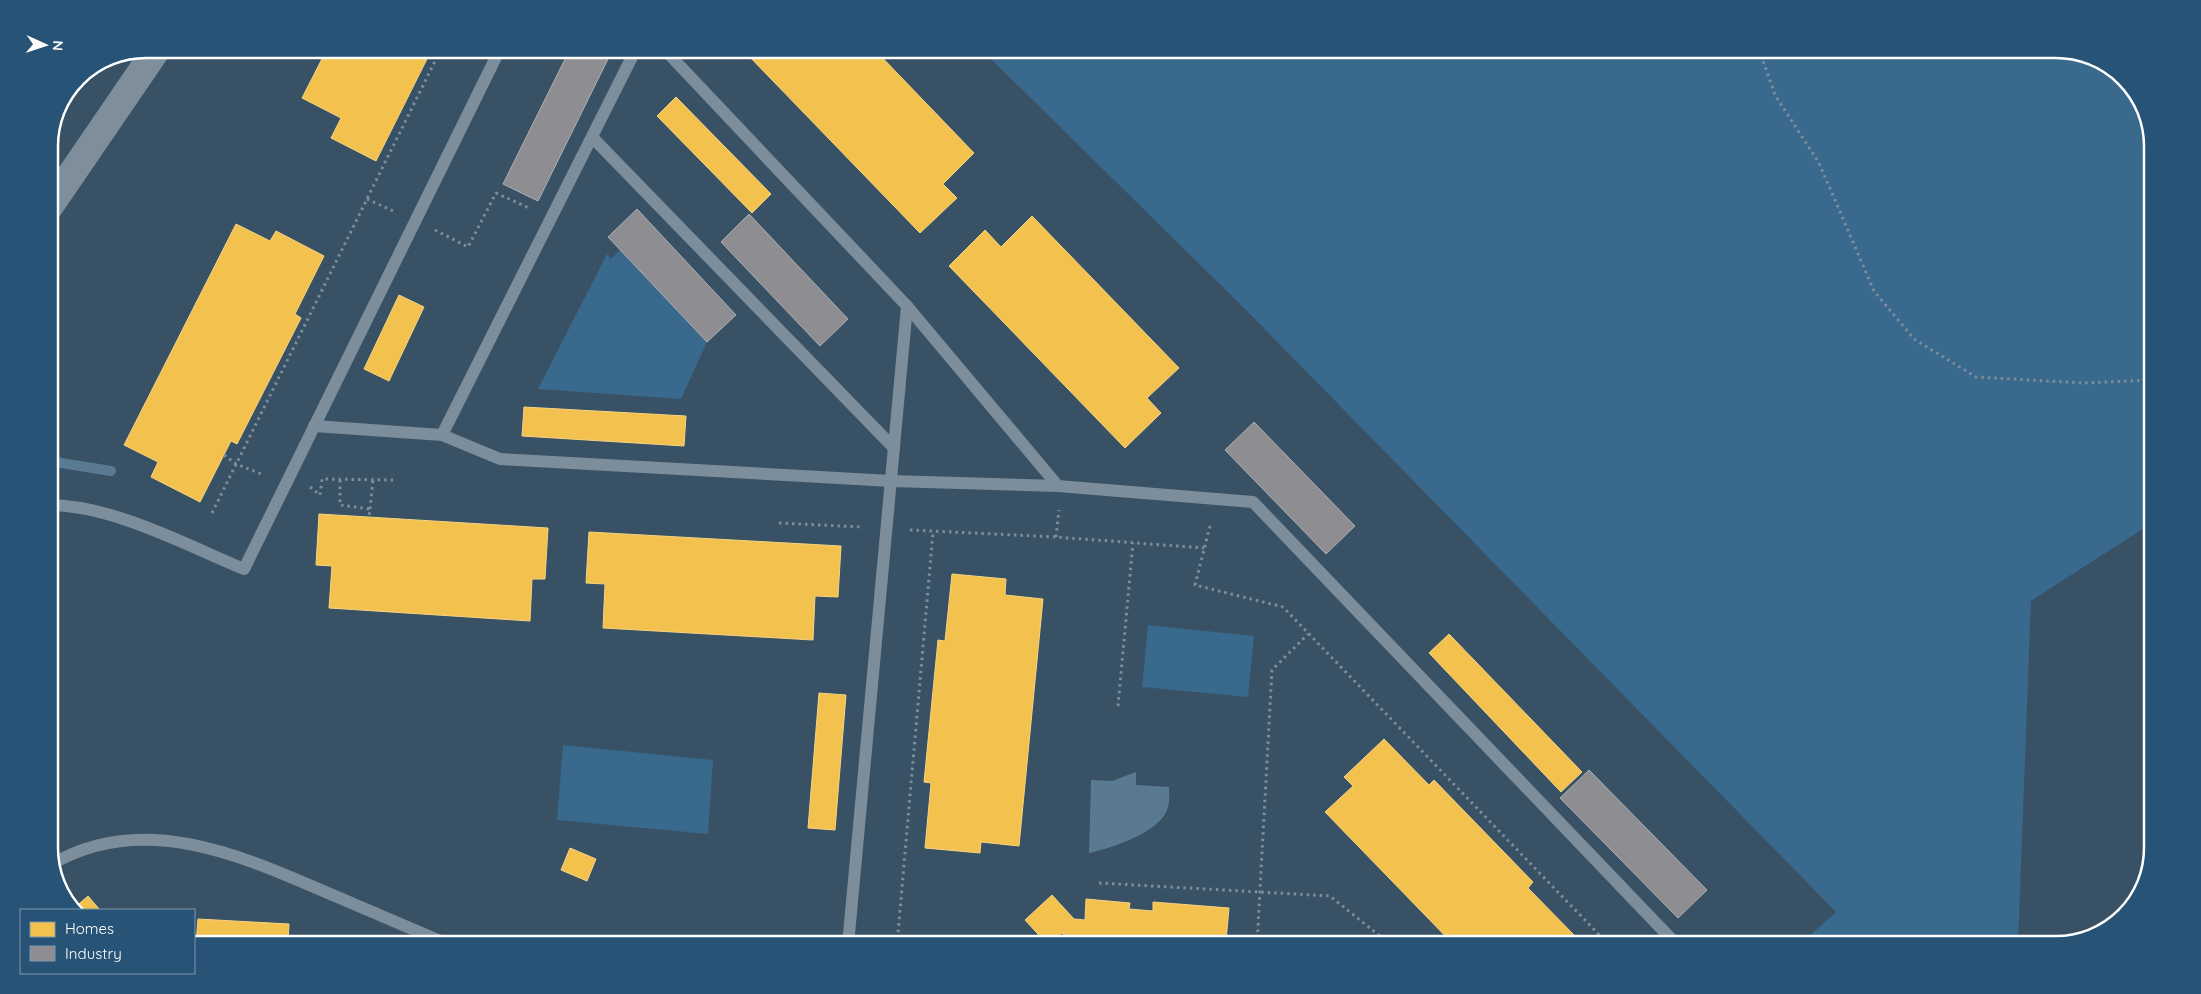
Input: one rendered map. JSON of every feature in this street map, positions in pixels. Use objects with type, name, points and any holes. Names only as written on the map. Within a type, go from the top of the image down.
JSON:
[{"type":"highway","points":[[58,194],[151,58]]},
{"type":"lane","points":[[58,505],[68,505],[116,517],[244,569],[496,58]]},
{"type":"lane","points":[[442,435],[632,58]]},
{"type":"lane","points":[[673,58],[907,306],[1058,486]]},
{"type":"lane","points":[[592,137],[894,448]]},
{"type":"lane","points":[[849,936],[907,306]]},
{"type":"lane","points":[[314,426],[442,435],[500,459],[891,481],[1058,486],[1253,502],[1668,936]]},
{"type":"lane","points":[[59,860],[66,856],[110,842],[151,839],[208,846],[259,863],[429,936]]},
{"type":"path","points":[[212,512],[437,58]]},
{"type":"path","points":[[1762,58],[1775,96],[1819,163],[1874,291],[1914,339],[1976,377],[2084,383],[2143,380]]},
{"type":"path","points":[[434,228],[468,246],[496,192],[531,210]]},
{"type":"path","points":[[367,199],[396,213]]},
{"type":"path","points":[[224,455],[236,464],[264,475]]},
{"type":"path","points":[[306,484],[320,495],[322,479],[394,480]]},
{"type":"path","points":[[340,480],[340,505],[370,509]]},
{"type":"path","points":[[369,517],[373,480]]},
{"type":"path","points":[[1056,537],[1059,509]]},
{"type":"path","points":[[779,523],[862,527]]},
{"type":"path","points":[[1210,526],[1195,585],[1283,607],[1600,936]]},
{"type":"path","points":[[905,530],[1056,537],[1204,548]]},
{"type":"path","points":[[898,936],[933,532]]},
{"type":"path","points":[[1118,706],[1133,543]]},
{"type":"path","points":[[1257,936],[1272,670],[1308,634]]},
{"type":"path","points":[[1098,883],[1330,896],[1380,936]]},
{"type":"shaded area","points":[[990,58],[2067,58],[2089,64],[2114,79],[2129,97],[2139,117],[2143,140],[2144,528],[2031,601],[2018,936],[1809,936],[1836,912],[1243,307]]},
{"type":"shaded area","points":[[620,250],[707,342],[681,399],[538,389],[607,254],[611,259]]},
{"type":"shaded area","points":[[1148,625],[1254,636],[1248,697],[1142,687]]},
{"type":"shaded area","points":[[563,745],[713,760],[708,834],[557,820]]},
{"type":"shaded area","points":[[1136,772],[1136,785],[1169,787],[1169,805],[1164,816],[1156,824],[1135,838],[1089,853],[1091,780],[1112,781]]},
{"type":"building: Homes","points":[[322,58],[428,58],[376,161],[331,138],[341,118],[302,98]]},
{"type":"building: Homes","points":[[751,58],[883,58],[974,153],[943,184],[957,198],[920,233]]},
{"type":"building: Homes","points":[[676,97],[771,194],[752,213],[657,116]]},
{"type":"building: Homes","points":[[1032,216],[1179,368],[1147,398],[1161,413],[1125,448],[949,266],[985,230],[1001,247]]},
{"type":"building: Homes","points":[[236,224],[270,241],[276,231],[324,256],[295,314],[301,318],[237,444],[231,441],[200,502],[151,477],[158,462],[124,445]]},
{"type":"building: Homes","points":[[399,295],[424,307],[389,381],[364,369]]},
{"type":"building: Homes","points":[[524,407],[686,416],[684,446],[522,436]]},
{"type":"building: Homes","points":[[319,514],[548,528],[545,579],[532,579],[530,621],[329,608],[332,566],[316,565]]},
{"type":"building: Homes","points":[[589,532],[841,546],[838,597],[815,596],[813,640],[603,628],[605,584],[586,583]]},
{"type":"building: Homes","points":[[952,574],[1006,579],[1005,595],[1043,599],[1019,846],[981,842],[980,853],[925,848],[931,783],[924,782],[938,640],[945,641]]},
{"type":"building: Homes","points":[[1449,634],[1582,772],[1561,792],[1429,653]]},
{"type":"building: Homes","points":[[819,693],[846,695],[835,830],[808,828]]},
{"type":"building: Homes","points":[[1384,739],[1429,785],[1434,780],[1533,882],[1528,888],[1575,936],[1445,936],[1325,812],[1353,786],[1344,777]]},
{"type":"building: Homes","points":[[570,848],[596,859],[587,881],[561,870]]},
{"type":"building: Homes","points":[[1052,895],[1074,919],[1085,920],[1086,899],[1130,903],[1129,909],[1153,911],[1153,902],[1229,908],[1226,936],[1063,936],[1063,932],[1058,936],[1040,936],[1025,920]]},
{"type":"building: Homes","points":[[88,896],[99,909],[81,909],[78,905]]},
{"type":"building: Homes","points":[[198,919],[289,924],[288,936],[197,936]]},
{"type":"building: Industry","points":[[566,58],[609,58],[538,201],[503,184]]},
{"type":"building: Industry","points":[[637,209],[736,315],[707,342],[608,237]]},
{"type":"building: Industry","points":[[749,214],[848,319],[820,346],[721,242]]},
{"type":"building: Industry","points":[[1254,422],[1355,526],[1326,554],[1225,450]]},
{"type":"building: Industry","points":[[1589,770],[1707,890],[1678,918],[1560,798]]},
{"type":"waterway","points":[[58,462],[111,471]]}]
